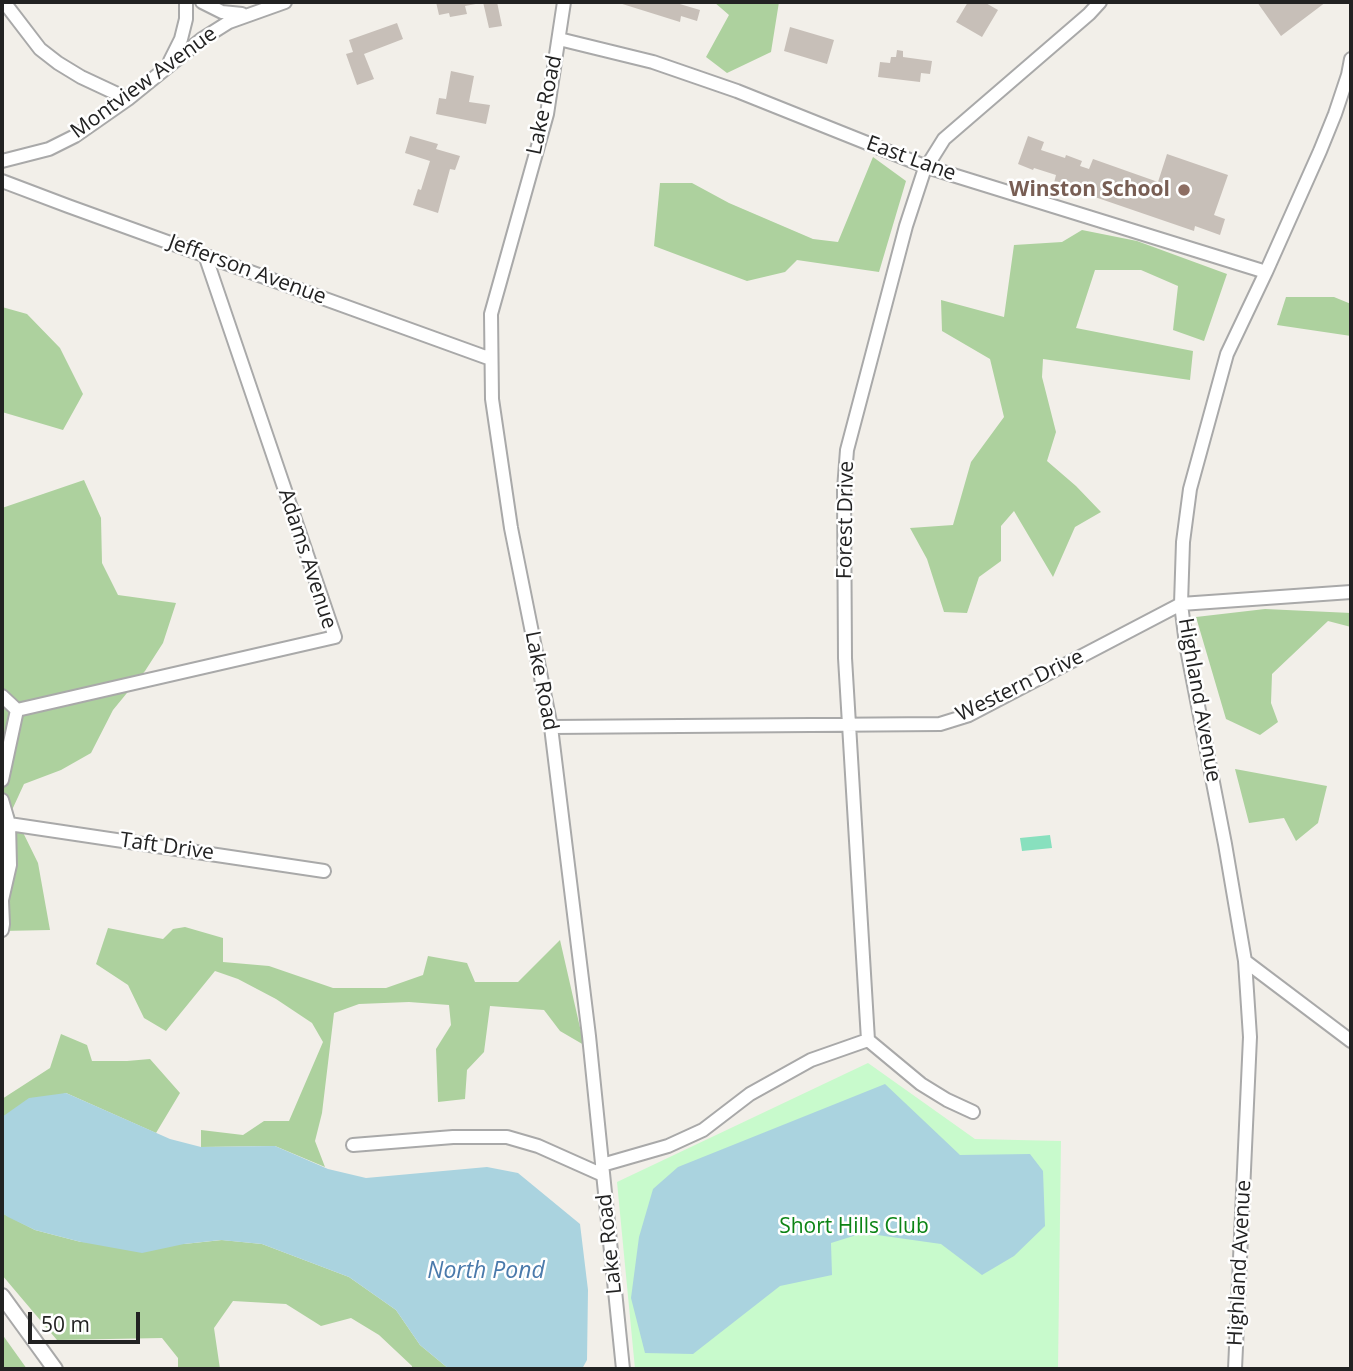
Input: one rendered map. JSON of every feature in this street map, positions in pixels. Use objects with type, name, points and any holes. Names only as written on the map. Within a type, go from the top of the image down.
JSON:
[{"type":"street","points":[[4,2],[40,49],[81,77],[128,99]]},
{"type":"street","points":[[165,69],[181,39],[186,19],[186,2]]},
{"type":"street","points":[[202,2],[235,15],[260,12]]},
{"type":"street","name":"Montview Avenue","points":[[2,161],[49,149],[75,136],[128,99],[202,39],[229,22],[285,2]]},
{"type":"street","name":"Lake Road","points":[[564,2],[548,114],[491,314],[492,399],[511,528],[551,727],[589,1036],[623,1369]]},
{"type":"street","name":"Forest Drive","points":[[868,1040],[848,726],[844,489],[847,450],[906,226],[927,167],[944,139],[1100,2]]},
{"type":"street","name":"East Lane","points":[[559,39],[653,62],[737,90],[927,167],[1266,272]]},
{"type":"street","name":"Highland Avenue","points":[[1235,1369],[1250,1037],[1245,961],[1226,844],[1186,644],[1181,604],[1184,542],[1190,489],[1227,354],[1335,114],[1351,59]]},
{"type":"street","name":"Jefferson Avenue","points":[[2,181],[491,359]]},
{"type":"street","name":"Adams Avenue","points":[[17,710],[335,637],[205,255]]},
{"type":"street","name":"Western Drive","points":[[551,727],[940,724],[969,715],[1181,604],[1351,592]]},
{"type":"street","points":[[2,696],[17,710],[2,780]]},
{"type":"street","points":[[2,800],[9,824],[10,864],[2,901],[2,930]]},
{"type":"street","name":"Taft Drive","points":[[9,824],[324,871]]},
{"type":"street","points":[[1245,961],[1351,1041]]},
{"type":"street","points":[[354,1145],[453,1137],[507,1137],[603,1170],[703,1130],[750,1094],[811,1060],[868,1040],[920,1084],[973,1112]]},
{"type":"street","points":[[2,1296],[55,1369]]},
{"type":"green space","points":[[714,2],[779,2],[771,52],[727,73],[706,57],[729,15]]},
{"type":"green space","points":[[873,157],[906,181],[879,272],[797,260],[785,272],[747,281],[654,246],[660,183],[692,183],[729,203],[813,239],[838,242]]},
{"type":"green space","points":[[1082,230],[1137,241],[1227,274],[1204,341],[1173,330],[1178,286],[1141,270],[1095,270],[1076,328],[1193,351],[1190,380],[1043,359],[1042,377],[1056,432],[1047,461],[1101,512],[1075,527],[1053,577],[1014,511],[1001,526],[1001,561],[979,577],[967,613],[944,612],[927,559],[910,528],[953,525],[971,462],[1004,417],[990,359],[942,331],[941,300],[1004,317],[1014,245],[1062,242]]},
{"type":"green space","points":[[1286,297],[1334,297],[1351,304],[1351,336],[1277,325]]},
{"type":"green space","points":[[2,307],[27,314],[60,348],[83,394],[63,430],[2,412]]},
{"type":"green space","points":[[84,480],[101,518],[102,563],[118,595],[176,603],[163,643],[145,671],[113,710],[91,753],[61,770],[24,784],[12,810],[38,863],[50,930],[2,931],[2,508]]},
{"type":"green space","points":[[1265,609],[1351,613],[1351,627],[1328,621],[1272,674],[1271,703],[1278,722],[1260,735],[1226,719],[1196,617]]},
{"type":"green space","points":[[1235,769],[1327,786],[1318,823],[1296,841],[1284,818],[1249,823]]},
{"type":"green space","points":[[1050,835],[1052,848],[1022,851],[1020,838]]},
{"type":"green space","points":[[185,927],[223,938],[223,962],[269,966],[333,988],[386,988],[423,975],[428,956],[467,963],[475,982],[518,982],[560,940],[584,1045],[560,1031],[544,1010],[490,1006],[484,1052],[467,1070],[465,1099],[438,1102],[436,1049],[451,1025],[449,1005],[409,1002],[359,1004],[334,1013],[322,1113],[315,1141],[325,1167],[275,1146],[201,1147],[201,1130],[243,1135],[264,1121],[289,1121],[323,1042],[312,1023],[276,999],[238,979],[215,971],[166,1031],[144,1018],[128,985],[96,964],[108,928],[163,939],[173,929]]},
{"type":"green space","points":[[61,1034],[87,1045],[92,1061],[150,1059],[180,1093],[156,1133],[66,1093],[2,1117],[2,1099],[50,1068]]},
{"type":"green space","name":"Short Hills Club","points":[[868,1063],[975,1139],[1061,1141],[1058,1369],[635,1369],[617,1182]]},
{"type":"green space","points":[[2,1213],[35,1230],[81,1242],[184,1244],[222,1240],[262,1244],[349,1277],[396,1310],[420,1345],[449,1369],[412,1369],[379,1335],[351,1318],[321,1326],[286,1304],[233,1301],[214,1328],[220,1369],[178,1369],[178,1358],[162,1338],[57,1340],[2,1275]]},
{"type":"green space","points":[[2,1334],[27,1369],[2,1369]]},
{"type":"water","points":[[885,1084],[960,1155],[1030,1154],[1043,1171],[1045,1226],[1014,1256],[982,1275],[941,1244],[863,1233],[831,1243],[832,1275],[780,1286],[693,1354],[645,1353],[631,1298],[639,1237],[653,1189],[678,1167]]},
{"type":"water","name":"North Pond","points":[[66,1093],[170,1139],[201,1147],[275,1146],[328,1169],[366,1178],[487,1167],[518,1173],[580,1224],[588,1290],[587,1360],[582,1369],[449,1369],[420,1345],[396,1310],[349,1277],[262,1244],[221,1240],[142,1253],[35,1230],[8,1217],[2,1213],[2,1117],[29,1098]]},
{"type":"building","points":[[436,2],[481,3],[465,6],[467,14],[450,17],[449,13],[439,15]]},
{"type":"building","points":[[483,2],[497,2],[502,26],[489,28]]},
{"type":"building","points":[[616,2],[673,2],[700,10],[697,21],[681,16],[680,22]]},
{"type":"building","points":[[968,2],[984,2],[998,10],[982,37],[956,22]]},
{"type":"building","points":[[1257,2],[1326,2],[1281,36]]},
{"type":"building","points":[[397,23],[403,39],[364,54],[374,79],[357,85],[346,54],[353,52],[349,40]]},
{"type":"building","points":[[790,27],[834,40],[827,64],[784,51]]},
{"type":"building","points":[[897,50],[903,51],[903,57],[932,61],[930,74],[921,73],[920,82],[878,77],[880,62],[890,63],[891,57],[896,57]]},
{"type":"building","points":[[451,71],[474,76],[469,102],[490,105],[486,124],[436,114],[439,98],[446,99]]},
{"type":"building","points":[[410,136],[438,144],[436,149],[460,156],[455,170],[450,169],[438,213],[413,205],[430,161],[405,153]]},
{"type":"building","points":[[1028,136],[1044,142],[1041,150],[1082,161],[1080,166],[1089,169],[1093,159],[1158,182],[1167,154],[1228,175],[1214,215],[1225,219],[1220,235],[1195,226],[1194,231],[1054,183],[1056,175],[1018,164]]},
{"type":"place","name":"Winston School","points":[[1184,190]]}]
